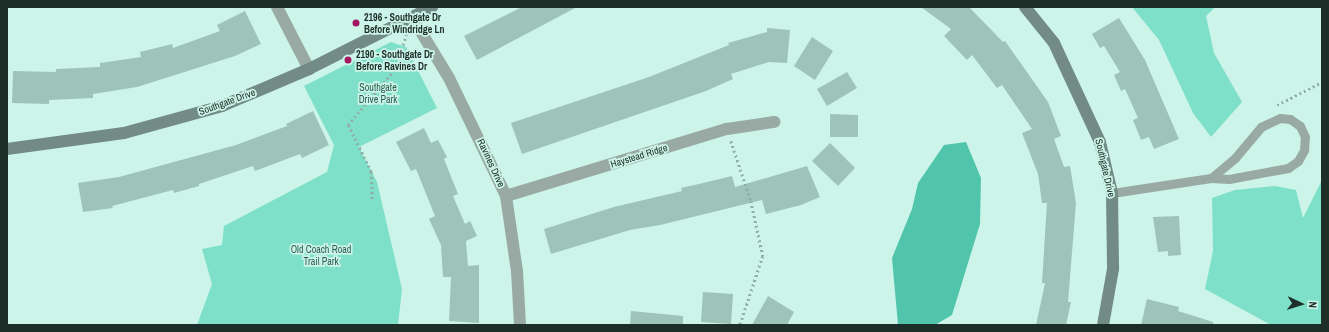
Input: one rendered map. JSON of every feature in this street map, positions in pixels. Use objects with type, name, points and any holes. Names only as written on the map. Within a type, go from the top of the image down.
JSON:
[{"type":"street","points":[[277,7],[308,69]]},
{"type":"street","name":"Southgate Drive","points":[[7,148],[124,133],[222,106],[308,69],[432,7]]},
{"type":"street","name":"Southgate Drive","points":[[1025,7],[1054,43],[1082,100],[1100,142],[1112,193],[1113,270],[1103,325]]},
{"type":"street","name":"Ravines Drive","points":[[412,17],[449,78],[506,196],[516,264],[520,325]]},
{"type":"street","name":"Haystead Ridge","points":[[506,196],[727,129],[774,122]]},
{"type":"lane","points":[[1112,193],[1211,178],[1229,179],[1288,168],[1298,161],[1304,150],[1305,137],[1300,126],[1290,119],[1280,118],[1261,126],[1235,158],[1211,178]]},
{"type":"path","points":[[372,199],[371,172],[348,125],[395,69],[412,17]]},
{"type":"path","points":[[1277,105],[1322,82]]},
{"type":"path","points":[[727,129],[751,201],[762,256],[750,289],[740,325]]},
{"type":"green space","points":[[1132,7],[1215,7],[1206,16],[1214,53],[1242,102],[1211,137],[1193,113],[1159,40]]},
{"type":"green space","name":"Old Coach Road Trail Park","points":[[391,42],[406,47],[437,108],[359,147],[377,182],[402,289],[398,325],[197,325],[212,284],[202,249],[222,245],[224,226],[327,172],[334,145],[304,86]]},
{"type":"green space","points":[[1322,180],[1322,325],[1271,325],[1205,289],[1213,251],[1212,198],[1235,190],[1275,186],[1296,190],[1303,218]]},
{"type":"shaded area","points":[[966,142],[981,178],[980,224],[952,315],[935,325],[898,325],[892,258],[912,209],[918,183],[944,145]]},
{"type":"building","points":[[522,7],[577,7],[477,60],[464,36]]},
{"type":"building","points":[[921,7],[969,7],[1003,42],[1005,41],[1048,102],[1061,136],[1054,139],[1064,167],[1070,166],[1076,203],[1068,302],[1071,302],[1066,325],[1036,325],[1045,283],[1042,283],[1047,203],[1042,203],[1038,174],[1022,133],[1032,129],[1002,85],[997,88],[972,55],[967,60],[944,36],[951,29]]},
{"type":"building","points":[[245,11],[261,44],[235,56],[137,87],[93,94],[93,98],[49,100],[49,104],[12,103],[13,71],[56,72],[56,69],[100,67],[100,63],[141,57],[140,52],[172,44],[173,48],[220,31],[217,25]]},
{"type":"building","points":[[1119,18],[1145,60],[1179,139],[1154,149],[1149,137],[1141,140],[1133,120],[1138,118],[1125,89],[1121,91],[1114,75],[1120,72],[1104,46],[1100,48],[1092,34]]},
{"type":"building","points":[[767,28],[790,30],[787,63],[769,62],[731,74],[733,79],[706,91],[522,154],[511,123],[649,77],[729,45],[728,43],[767,32]]},
{"type":"building","points":[[812,37],[833,51],[815,80],[794,66]]},
{"type":"building","points":[[847,72],[857,88],[827,106],[817,89]]},
{"type":"building","points":[[313,111],[329,145],[302,158],[300,154],[255,171],[253,166],[199,184],[199,186],[174,193],[173,190],[112,206],[113,208],[83,212],[78,183],[119,177],[236,145],[287,126],[286,124]]},
{"type":"building","points":[[830,114],[858,115],[858,137],[830,137]]},
{"type":"building","points":[[424,128],[431,143],[438,140],[447,157],[444,159],[458,194],[453,196],[465,224],[470,221],[477,236],[466,241],[468,266],[479,265],[479,323],[449,321],[451,277],[443,277],[441,245],[429,219],[435,216],[416,169],[411,171],[396,142]]},
{"type":"building","points":[[830,143],[855,168],[838,186],[812,161]]},
{"type":"building","points":[[807,166],[820,197],[801,205],[766,214],[762,200],[660,225],[630,230],[551,254],[544,229],[614,207],[682,191],[681,188],[732,176],[735,187]]},
{"type":"building","points":[[1179,216],[1181,255],[1168,256],[1168,251],[1158,252],[1153,217]]},
{"type":"building","points":[[703,292],[733,294],[731,324],[701,322]]},
{"type":"building","points":[[768,296],[794,312],[787,325],[752,325]]},
{"type":"building","points":[[1147,299],[1179,307],[1178,311],[1213,322],[1213,325],[1141,325]]},
{"type":"building","points":[[631,311],[683,316],[683,325],[630,325]]},
{"type":"place","name":"2196 - Southgate Dr Before Windridge Ln","points":[[356,23]]},
{"type":"place","name":"2190 - Southgate Dr Before Ravines Dr","points":[[348,60]]},
{"type":"park label","name":"Southgate Drive Park","points":[[378,92]]}]
